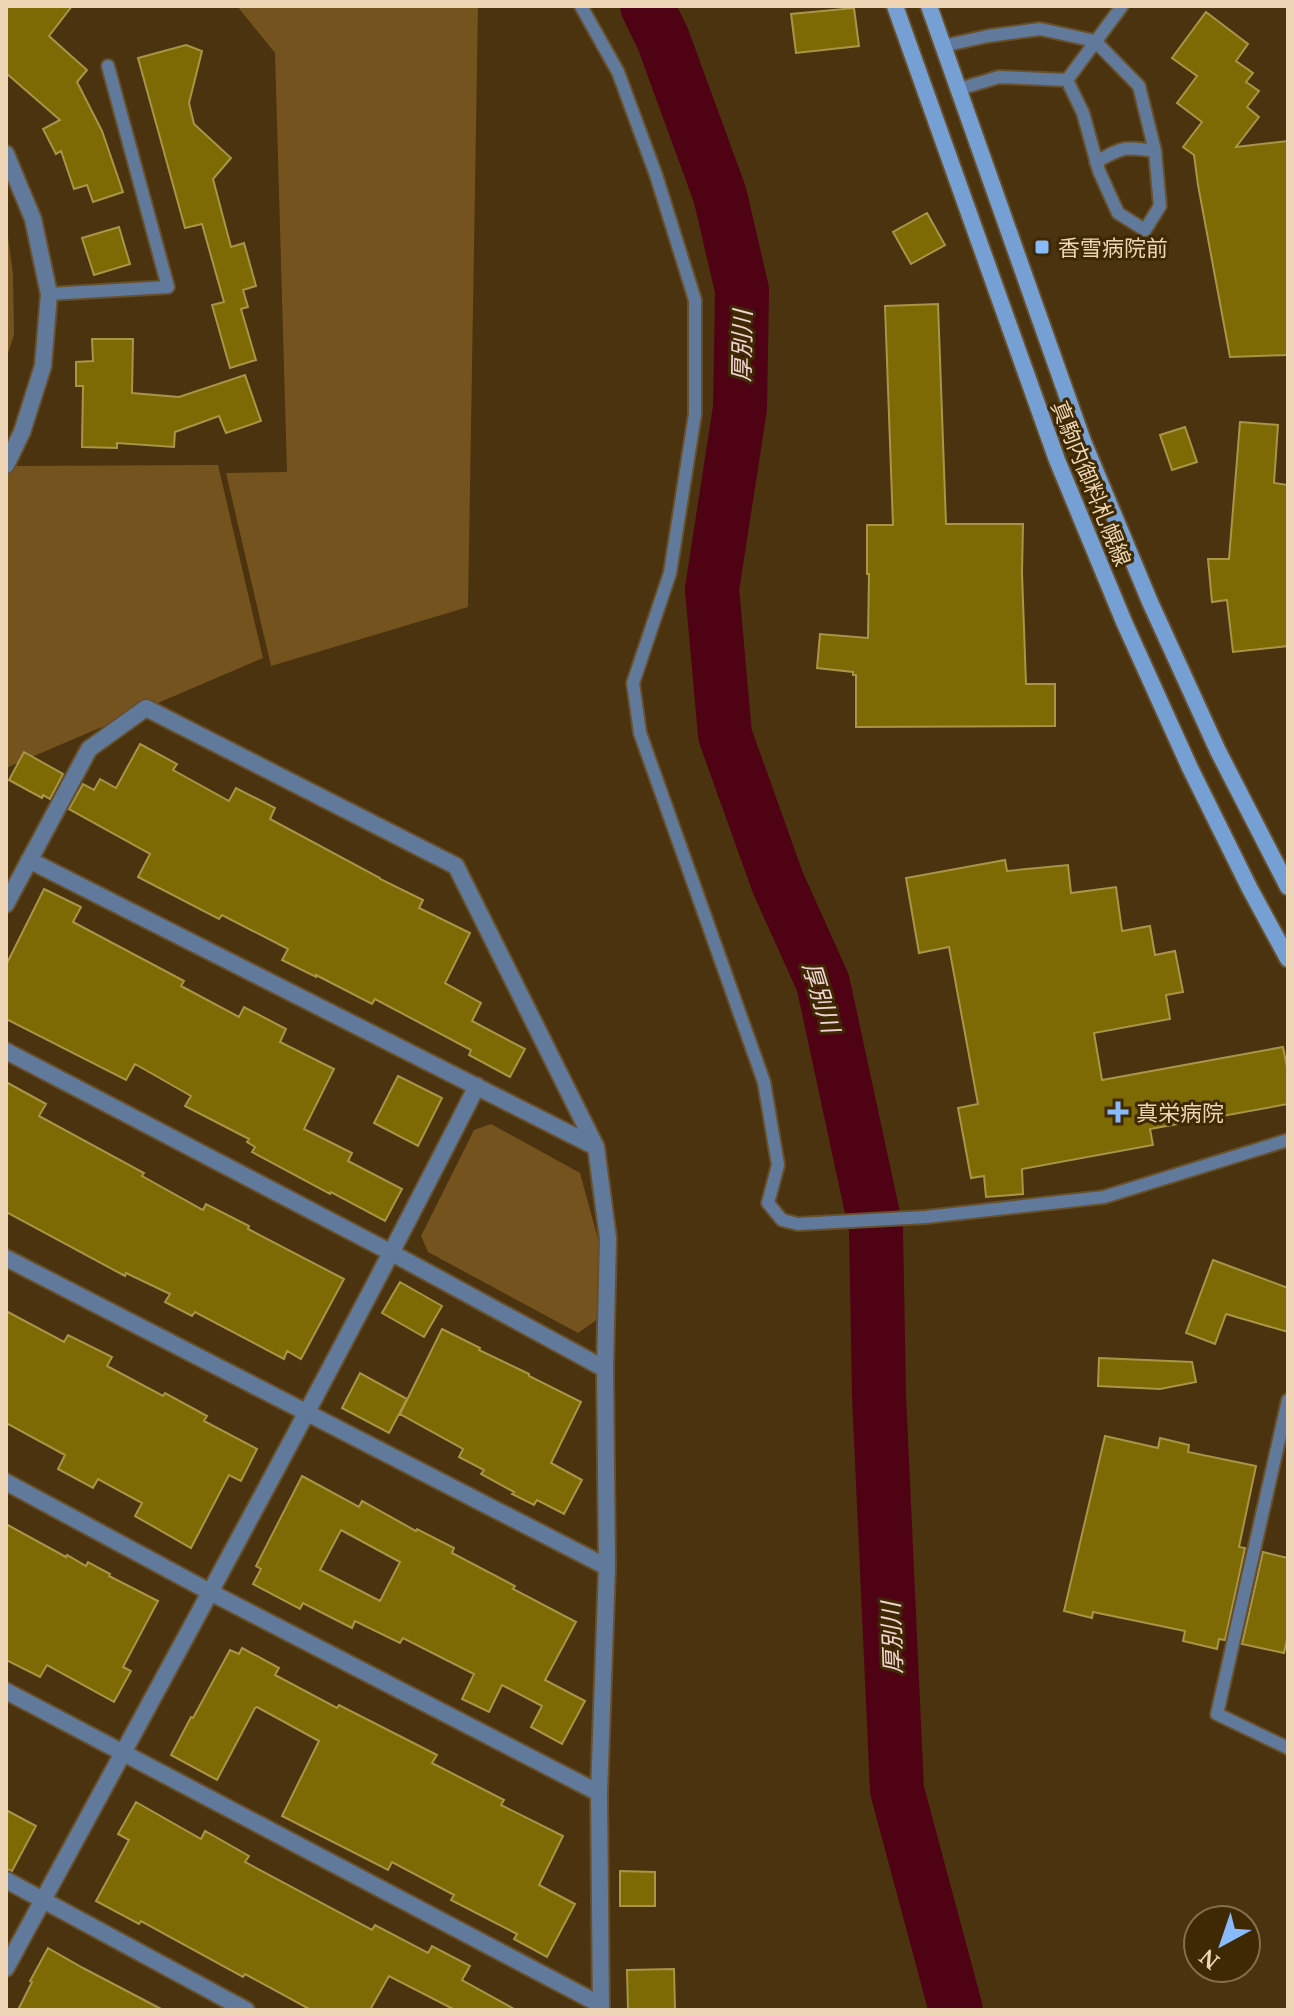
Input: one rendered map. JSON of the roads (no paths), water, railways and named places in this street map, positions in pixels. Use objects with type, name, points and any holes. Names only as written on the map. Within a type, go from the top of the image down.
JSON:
[{"type":"main road","name":"真駒内御料札幌線","points":[[895,6],[1057,460],[1124,622],[1190,768],[1288,959]]},
{"type":"main road","name":"真駒内御料札幌線","points":[[929,6],[1083,441],[1150,602],[1218,751],[1288,887]]},
{"type":"street","points":[[6,154],[33,219],[49,294],[43,366],[22,432],[6,465]]},
{"type":"street","points":[[6,904],[89,749],[146,708],[456,866],[596,1147],[608,1238],[605,1369],[607,1567],[599,1793],[601,2008],[6,1691]]},
{"type":"street","points":[[29,860],[596,1147]]},
{"type":"street","points":[[6,1051],[392,1253],[605,1369]]},
{"type":"street","points":[[6,1968],[308,1413],[477,1086]]},
{"type":"street","points":[[6,1258],[607,1567]]},
{"type":"street","points":[[6,1482],[210,1592],[599,1793]]},
{"type":"street","points":[[6,1880],[246,2010]]},
{"type":"lane","points":[[581,6],[618,72],[656,175],[695,300],[695,414],[670,573],[633,683],[640,733],[764,1082],[778,1165],[768,1203],[782,1220],[798,1224],[926,1217],[1104,1197],[1288,1140]]},
{"type":"lane","points":[[1067,80],[1122,6]]},
{"type":"lane","points":[[943,46],[1040,29],[1095,41],[1139,86],[1155,151],[1160,206],[1145,230],[1118,213],[1096,162],[1083,113],[1067,80]]},
{"type":"lane","points":[[49,294],[168,287],[108,66]]},
{"type":"lane","points":[[959,89],[999,77],[1067,80]]},
{"type":"lane","points":[[1096,162],[1122,148],[1155,151]]},
{"type":"lane","points":[[1288,1400],[1217,1714],[1288,1748]]},
{"type":"waterway","name":"厚別川","points":[[647,6],[663,39],[720,195],[742,290],[740,408],[712,589],[725,735],[778,883],[823,983],[876,1229],[879,1395],[897,1790],[956,2010]]},
{"type":"place","name":"香雪病院前","points":[[1042,247]]},
{"type":"place","name":"真栄病院","points":[[1118,1112]]}]
